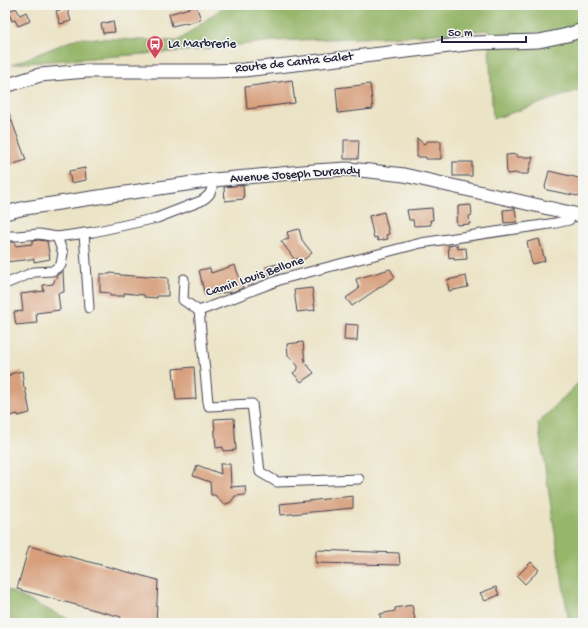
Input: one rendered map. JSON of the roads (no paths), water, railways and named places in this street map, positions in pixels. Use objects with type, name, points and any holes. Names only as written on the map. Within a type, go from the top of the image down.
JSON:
[{"type":"main road","name":"Route de Canta Galet","points":[[5,86],[40,76],[63,73],[87,71],[210,72],[244,70],[475,43],[539,41],[583,30]]},
{"type":"main road","name":"Avenue Joseph Durandy","points":[[5,213],[25,208],[212,180],[347,169],[370,170],[404,175],[578,215]]},
{"type":"street","points":[[5,236],[39,234],[58,237],[84,234],[157,218],[201,201],[207,197],[211,193],[212,180]]},
{"type":"street","name":"Camin Louis Bellone","points":[[359,479],[277,482],[260,472],[252,404],[209,406],[199,311],[282,279],[421,243],[556,223],[568,220],[578,215]]},
{"type":"street","points":[[84,234],[88,308]]},
{"type":"street","points":[[5,284],[34,272],[52,271],[61,265],[63,253],[58,237]]},
{"type":"street","points":[[184,279],[183,300],[199,311]]},
{"type":"place","name":"La Marbrerie","points":[[155,59]]}]
